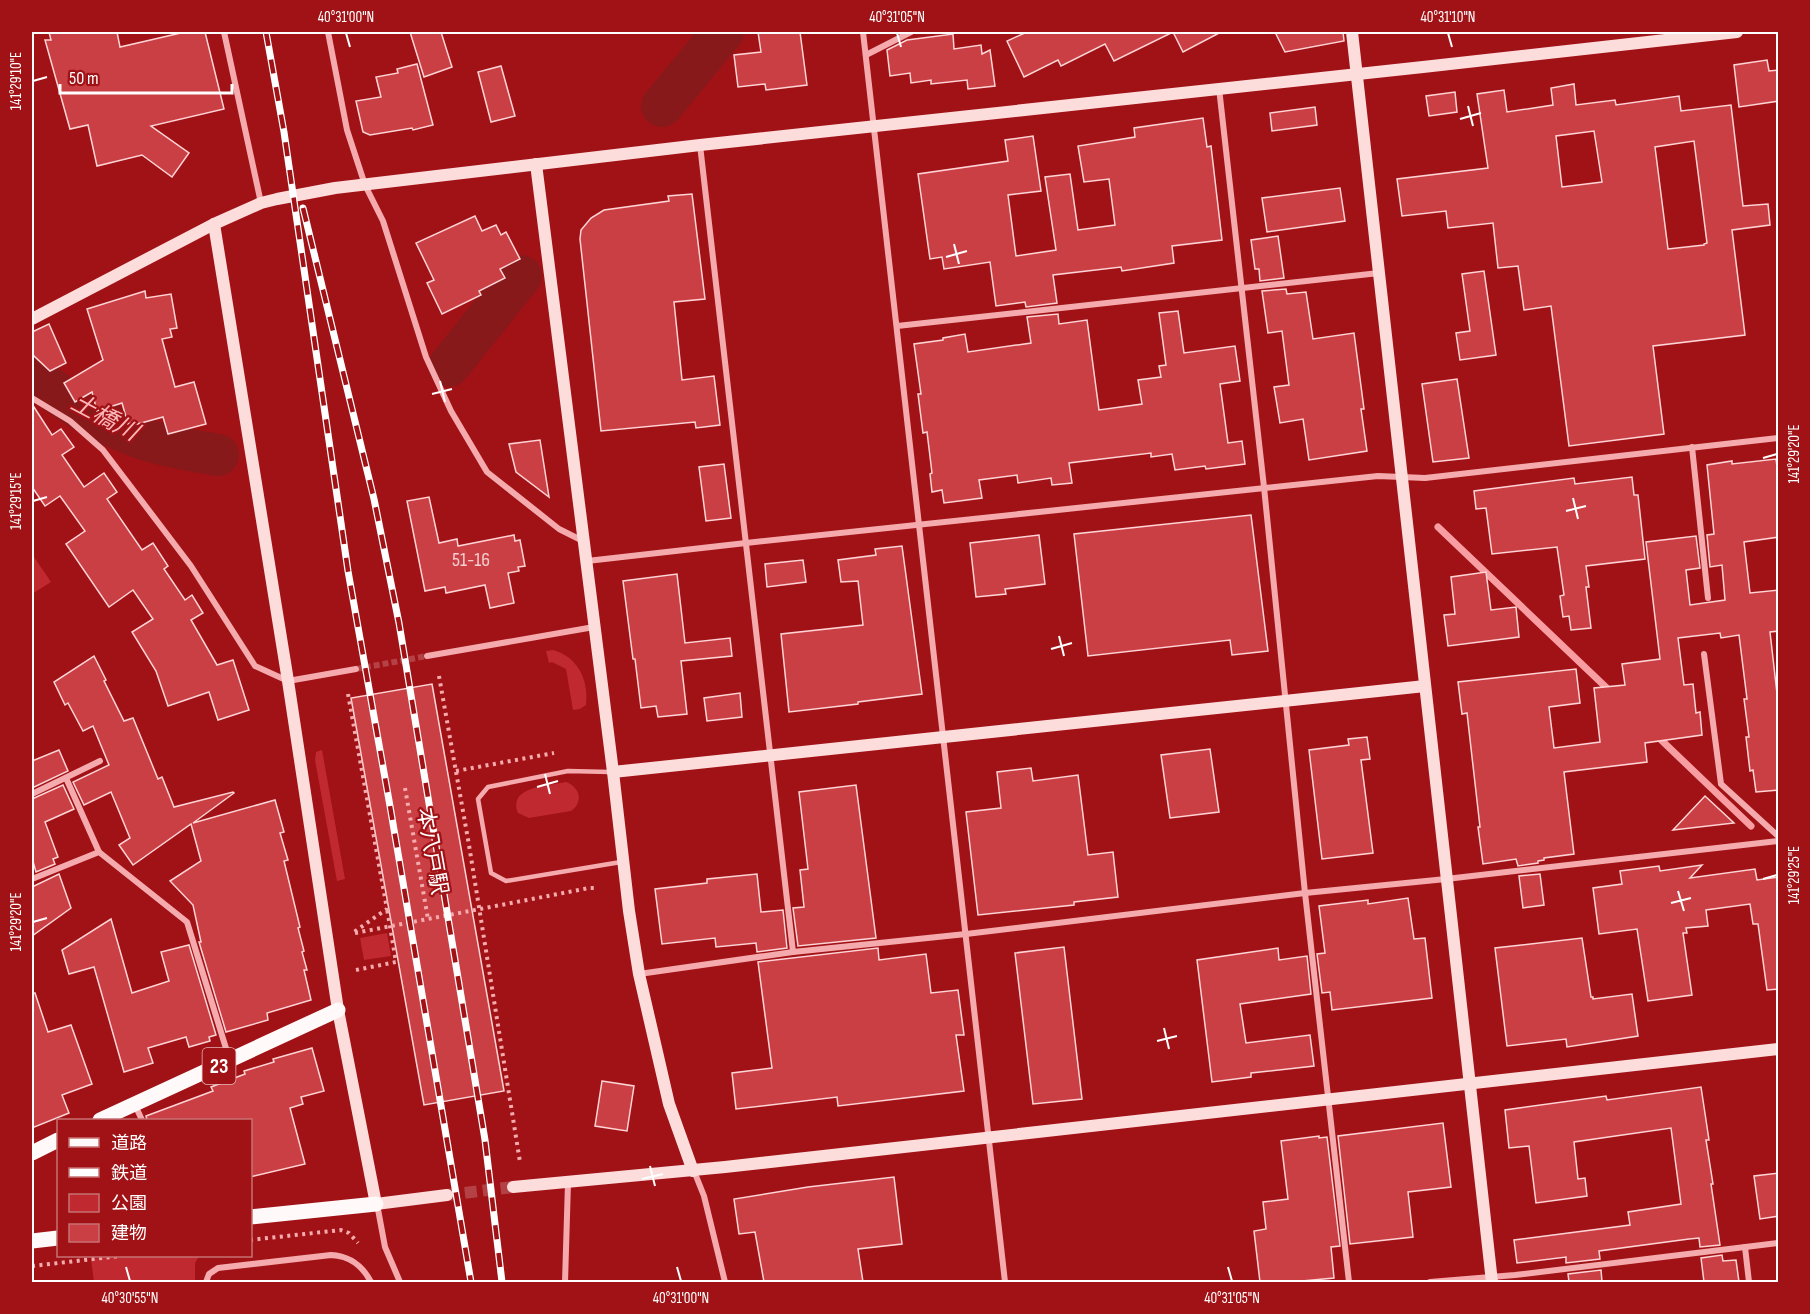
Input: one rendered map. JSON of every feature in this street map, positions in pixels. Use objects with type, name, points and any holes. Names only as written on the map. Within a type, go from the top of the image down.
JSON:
[{"type":"main road","name":"23","points":[[102,1119],[338,1010]]},
{"type":"main road","points":[[32,1153],[57,1140]]},
{"type":"main road","points":[[252,1217],[376,1204]]},
{"type":"main road","points":[[32,1241],[57,1238]]},
{"type":"street","points":[[224,32],[261,203]]},
{"type":"street","points":[[327,32],[347,130],[365,185],[383,221],[426,357],[451,411],[487,472],[560,529],[584,542]]},
{"type":"street","points":[[863,32],[1005,1282]]},
{"type":"street","points":[[866,55],[911,32]]},
{"type":"street","points":[[1352,32],[1491,1280]]},
{"type":"street","points":[[32,319],[214,224],[261,203],[335,188],[700,144],[1737,32]]},
{"type":"street","points":[[1219,88],[1349,1282]]},
{"type":"street","points":[[700,144],[793,952]]},
{"type":"street","points":[[536,164],[639,974],[669,1104],[704,1196],[725,1282]]},
{"type":"street","points":[[214,224],[288,681],[338,1010],[385,1247],[400,1282]]},
{"type":"street","points":[[897,326],[1380,273]]},
{"type":"street","points":[[32,398],[70,421],[103,450],[191,566],[255,666],[288,681],[356,669]]},
{"type":"street","points":[[586,561],[1264,487],[1378,476],[1425,478],[1779,438]]},
{"type":"street","points":[[1692,447],[1708,598]]},
{"type":"street","points":[[427,656],[594,627]]},
{"type":"street","points":[[1704,654],[1721,784],[1779,836]]},
{"type":"street","points":[[613,772],[1425,686]]},
{"type":"street","points":[[32,794],[100,761]]},
{"type":"street","points":[[66,778],[99,852],[187,922],[230,1061]]},
{"type":"street","points":[[639,974],[793,952],[1779,841]]},
{"type":"street","points":[[32,878],[99,852]]},
{"type":"street","points":[[513,1187],[693,1171],[1779,1049]]},
{"type":"street","points":[[135,1104],[142,1119]]},
{"type":"street","points":[[565,1282],[568,1183]]},
{"type":"street","points":[[376,1204],[447,1195]]},
{"type":"street","points":[[1430,1282],[1491,1280],[1779,1244]]},
{"type":"street","points":[[1744,1247],[1749,1282]]},
{"type":"street","points":[[206,1282],[209,1274],[218,1268],[331,1255],[342,1256],[355,1262],[365,1270],[371,1282]]},
{"type":"lane","points":[[613,772],[568,771],[488,787],[478,799],[491,873],[506,882],[623,861]]},
{"type":"path","points":[[439,676],[520,1162]]},
{"type":"path","points":[[348,694],[396,962],[356,970]]},
{"type":"path","points":[[456,771],[555,753]]},
{"type":"path","name":"本八戸駅","points":[[405,788],[428,919]]},
{"type":"path","points":[[387,909],[351,934],[597,888]]},
{"type":"path","points":[[252,1240],[341,1230],[349,1233],[358,1243]]},
{"type":"path","points":[[32,1266],[111,1257]]},
{"type":"green space","points":[[32,554],[51,582],[32,594]]},
{"type":"green space","points":[[553,650],[569,658],[580,671],[586,687],[586,705],[580,709],[573,710],[566,669],[552,662],[549,663],[546,651]]},
{"type":"green space","points":[[322,750],[345,879],[337,881],[315,760],[316,752]]},
{"type":"green space","points":[[566,782],[575,787],[579,795],[578,803],[571,811],[529,818],[518,813],[516,804],[524,792],[540,786]]},
{"type":"green space","points":[[387,933],[391,956],[364,960],[360,938]]},
{"type":"green space","points":[[198,1257],[195,1263],[195,1281],[189,1282],[94,1282],[91,1259]]},
{"type":"building","points":[[49,32],[117,32],[120,47],[185,32],[205,32],[224,109],[151,126],[189,153],[172,177],[142,155],[97,166],[88,125],[70,129],[45,40],[51,40]]},
{"type":"building","points":[[410,32],[441,32],[452,67],[424,77]]},
{"type":"building","points":[[758,32],[800,32],[807,85],[766,90],[765,84],[738,87],[734,55],[761,52]]},
{"type":"building","points":[[1027,32],[1173,32],[1114,61],[1105,44],[1061,66],[1058,60],[1024,77],[1007,41]]},
{"type":"building","points":[[1173,32],[1221,32],[1183,52]]},
{"type":"building","points":[[1275,32],[1343,32],[1344,41],[1285,52]]},
{"type":"building","points":[[953,34],[954,49],[981,45],[982,54],[990,50],[995,86],[968,89],[967,80],[931,84],[931,80],[911,83],[910,73],[890,76],[887,50],[907,40]]},
{"type":"building","points":[[1767,60],[1769,71],[1779,70],[1779,101],[1739,107],[1734,65]]},
{"type":"building","points":[[417,64],[433,125],[413,130],[412,128],[370,135],[363,132],[356,101],[381,97],[376,77],[398,73],[397,69]]},
{"type":"building","points":[[501,66],[515,116],[491,122],[478,72]]},
{"type":"building","points":[[1574,84],[1576,105],[1615,100],[1616,105],[1679,96],[1681,111],[1731,105],[1743,206],[1768,204],[1770,225],[1732,230],[1745,335],[1653,346],[1664,434],[1569,446],[1551,306],[1524,310],[1518,266],[1498,268],[1493,223],[1448,228],[1446,211],[1402,216],[1397,179],[1488,168],[1477,94],[1504,90],[1507,112],[1553,105],[1551,88]],"holes":[[[1594,131],[1602,182],[1562,187],[1556,136]],[[1694,141],[1707,243],[1668,249],[1655,147]]]},
{"type":"building","points":[[1455,92],[1457,112],[1429,116],[1426,96]]},
{"type":"building","points":[[1315,107],[1317,125],[1272,131],[1270,113]]},
{"type":"building","points":[[1203,118],[1207,147],[1211,146],[1222,240],[1172,246],[1174,263],[1122,271],[1121,267],[1053,275],[1057,303],[1026,307],[1025,302],[996,306],[990,262],[944,269],[942,257],[930,259],[918,174],[1008,161],[1005,140],[1033,136],[1041,191],[1008,195],[1016,256],[1056,250],[1045,177],[1070,174],[1078,230],[1115,225],[1109,179],[1084,182],[1078,146],[1135,137],[1134,128]]},
{"type":"building","points":[[1340,188],[1345,221],[1267,232],[1262,198]]},
{"type":"building","points":[[692,194],[705,299],[674,302],[682,380],[714,376],[720,425],[696,428],[695,422],[601,431],[580,239],[581,230],[591,218],[604,210],[669,201],[668,196]]},
{"type":"building","points":[[475,216],[482,231],[496,225],[501,235],[506,232],[520,259],[500,269],[505,278],[479,291],[481,295],[442,314],[427,283],[434,280],[416,243]]},
{"type":"building","points":[[1278,236],[1284,278],[1260,281],[1259,269],[1255,269],[1251,240]]},
{"type":"building","points":[[1484,271],[1496,355],[1460,360],[1456,333],[1470,331],[1462,274]]},
{"type":"building","points":[[1286,289],[1287,294],[1306,292],[1313,339],[1354,333],[1367,451],[1309,460],[1303,419],[1280,423],[1274,387],[1289,385],[1282,331],[1268,333],[1262,291]]},
{"type":"building","points":[[145,291],[146,298],[171,294],[177,328],[170,329],[172,337],[162,339],[175,387],[194,382],[206,424],[168,434],[163,417],[134,425],[134,422],[128,424],[122,403],[97,411],[92,392],[75,402],[64,383],[103,360],[87,309]]},
{"type":"building","points":[[1178,311],[1184,353],[1235,346],[1240,381],[1220,384],[1228,443],[1242,441],[1245,464],[1175,470],[1172,454],[1151,457],[1151,453],[1069,463],[1072,483],[1052,485],[1051,478],[1018,483],[1017,475],[979,480],[982,498],[944,503],[942,490],[932,492],[930,474],[932,473],[927,432],[923,433],[918,394],[921,394],[914,344],[965,334],[968,352],[1031,343],[1027,317],[1058,314],[1059,324],[1087,320],[1099,410],[1142,404],[1138,380],[1161,377],[1159,366],[1166,365],[1159,313]]},
{"type":"building","points":[[49,324],[66,363],[50,371],[33,355],[32,351],[32,332]]},
{"type":"building","points":[[1457,379],[1469,458],[1433,462],[1422,384]]},
{"type":"building","points":[[32,404],[52,435],[61,429],[74,447],[62,455],[84,487],[104,473],[117,492],[107,499],[142,550],[153,543],[168,566],[164,569],[185,600],[192,595],[203,613],[191,620],[217,665],[233,660],[249,710],[218,720],[209,692],[168,706],[156,671],[132,632],[153,619],[133,590],[109,607],[66,544],[85,531],[60,496],[45,506],[32,487]]},
{"type":"building","points":[[540,440],[549,497],[516,472],[509,444]]},
{"type":"building","points":[[1776,459],[1779,481],[1779,537],[1744,542],[1750,593],[1779,590],[1779,631],[1770,632],[1779,711],[1779,790],[1756,792],[1753,770],[1750,771],[1746,737],[1749,737],[1744,699],[1747,699],[1739,635],[1721,638],[1720,633],[1678,638],[1684,685],[1693,684],[1696,713],[1700,712],[1702,735],[1645,743],[1647,762],[1564,772],[1574,854],[1544,858],[1538,863],[1518,866],[1516,859],[1483,864],[1467,713],[1462,714],[1458,682],[1576,669],[1580,703],[1549,707],[1554,748],[1600,742],[1594,688],[1625,685],[1622,664],[1660,659],[1646,542],[1696,536],[1700,568],[1686,570],[1690,605],[1725,600],[1722,565],[1710,567],[1707,535],[1714,534],[1707,465],[1732,461],[1732,464]]},
{"type":"building","points":[[724,464],[731,518],[706,521],[699,467]]},
{"type":"building","points":[[1632,477],[1634,495],[1638,495],[1645,559],[1586,566],[1591,628],[1571,630],[1569,616],[1563,617],[1560,596],[1564,595],[1557,547],[1492,554],[1486,508],[1476,509],[1474,491],[1574,478],[1575,484]]},
{"type":"building","points":[[429,497],[439,543],[457,539],[458,546],[514,535],[515,541],[520,540],[525,566],[518,567],[519,571],[508,573],[514,603],[490,608],[485,585],[446,593],[445,587],[425,591],[407,501]]},
{"type":"building","points":[[1251,515],[1268,651],[1232,655],[1230,640],[1088,656],[1074,534]]},
{"type":"building","points":[[1039,535],[1045,584],[1005,589],[1006,594],[976,597],[970,543]]},
{"type":"building","points":[[902,546],[922,694],[789,712],[781,634],[863,625],[858,581],[841,582],[838,560],[876,555],[875,549]]},
{"type":"building","points":[[803,560],[806,582],[767,587],[765,564]]},
{"type":"building","points":[[1486,572],[1491,610],[1516,607],[1519,637],[1448,646],[1444,615],[1455,614],[1451,577]]},
{"type":"building","points":[[677,574],[685,643],[730,638],[732,656],[681,661],[687,714],[658,717],[656,706],[641,708],[623,581]]},
{"type":"building","points":[[94,656],[124,721],[133,718],[158,779],[162,777],[174,807],[234,793],[193,823],[275,800],[284,832],[280,833],[288,860],[284,861],[300,927],[298,928],[307,970],[304,970],[311,1000],[267,1013],[268,1020],[226,1032],[199,942],[201,942],[193,905],[170,881],[201,861],[191,824],[133,865],[119,845],[130,838],[111,792],[84,805],[73,782],[109,765],[93,726],[83,731],[68,703],[65,705],[54,682]]},
{"type":"building","points":[[432,684],[504,1091],[424,1105],[351,698]]},
{"type":"building","points":[[740,693],[742,717],[707,721],[704,698]]},
{"type":"building","points":[[1367,737],[1370,759],[1361,760],[1373,853],[1322,859],[1309,750],[1349,745],[1348,739]]},
{"type":"building","points":[[1210,749],[1219,812],[1170,818],[1161,755]]},
{"type":"building","points":[[59,750],[68,771],[32,788],[32,761]]},
{"type":"building","points":[[1031,768],[1033,781],[1078,775],[1088,855],[1113,852],[1118,897],[1074,902],[1074,905],[978,915],[966,812],[1001,808],[997,772]]},
{"type":"building","points":[[63,785],[74,809],[45,822],[58,857],[53,859],[55,864],[36,872],[32,858],[32,799]]},
{"type":"building","points":[[856,785],[876,938],[798,946],[793,908],[804,907],[800,870],[808,869],[799,792]]},
{"type":"building","points":[[1705,796],[1734,823],[1673,830]]},
{"type":"building","points":[[1702,865],[1690,878],[1755,869],[1757,880],[1779,877],[1779,989],[1767,990],[1758,924],[1753,924],[1750,904],[1706,910],[1708,926],[1686,928],[1687,933],[1683,933],[1692,995],[1648,1001],[1637,929],[1599,934],[1593,888],[1622,884],[1620,871],[1659,866],[1660,871]]},
{"type":"building","points":[[59,874],[71,908],[32,936],[32,887]]},
{"type":"building","points":[[757,874],[761,912],[783,910],[787,948],[757,952],[756,943],[716,947],[715,938],[662,944],[655,889],[707,883],[707,879]]},
{"type":"building","points":[[1540,874],[1544,905],[1523,908],[1519,876]]},
{"type":"building","points":[[1408,898],[1414,939],[1425,938],[1432,998],[1332,1010],[1330,992],[1322,993],[1317,954],[1325,953],[1319,906],[1368,900],[1368,904]]},
{"type":"building","points":[[111,919],[132,993],[169,981],[161,952],[189,945],[216,1035],[209,1037],[210,1041],[189,1047],[186,1037],[148,1048],[153,1063],[124,1072],[94,967],[69,974],[62,950]]},
{"type":"building","points":[[1582,938],[1591,997],[1593,999],[1632,994],[1638,1036],[1567,1047],[1566,1039],[1507,1046],[1495,948]]},
{"type":"building","points":[[1064,947],[1082,1099],[1033,1104],[1015,953]]},
{"type":"building","points":[[878,948],[879,960],[926,954],[931,993],[958,990],[964,1035],[956,1035],[964,1091],[838,1106],[837,1097],[736,1109],[732,1073],[772,1068],[758,962]]},
{"type":"building","points":[[1278,948],[1279,960],[1307,956],[1311,994],[1240,1004],[1246,1043],[1310,1035],[1314,1066],[1251,1073],[1251,1077],[1212,1082],[1197,960]]},
{"type":"building","points":[[35,993],[48,1032],[71,1025],[92,1084],[62,1095],[69,1113],[32,1128],[32,994]]},
{"type":"building","points":[[312,1048],[324,1091],[301,1097],[303,1104],[290,1108],[305,1164],[252,1177],[252,1119],[147,1119],[146,1116],[213,1091],[211,1087],[245,1074],[244,1071],[274,1062],[273,1059]]},
{"type":"building","points":[[602,1081],[634,1086],[627,1131],[595,1126]]},
{"type":"building","points":[[1701,1087],[1720,1245],[1700,1247],[1699,1238],[1599,1251],[1600,1259],[1566,1263],[1566,1257],[1517,1263],[1514,1240],[1630,1225],[1628,1212],[1681,1204],[1671,1128],[1574,1142],[1578,1179],[1585,1178],[1587,1196],[1536,1203],[1529,1146],[1509,1148],[1505,1110],[1606,1096],[1607,1100]]},
{"type":"building","points":[[1443,1123],[1451,1187],[1408,1192],[1413,1237],[1350,1244],[1338,1136]]},
{"type":"building","points":[[1319,1136],[1319,1138],[1327,1137],[1340,1246],[1331,1247],[1334,1278],[1260,1282],[1254,1231],[1266,1229],[1263,1202],[1288,1199],[1281,1141]]},
{"type":"building","points":[[1779,1173],[1779,1216],[1760,1219],[1754,1176]]},
{"type":"building","points":[[894,1177],[902,1244],[858,1249],[863,1282],[764,1282],[755,1232],[739,1234],[734,1199],[808,1187]]},
{"type":"building","points":[[1722,1255],[1723,1261],[1736,1260],[1739,1282],[1704,1282],[1701,1258]]},
{"type":"building","points":[[1601,1270],[1602,1282],[1569,1282],[1568,1274]]},
{"type":"waterway","name":"土橋川","points":[[662,106],[723,32]]},
{"type":"waterway","name":"土橋川","points":[[449,366],[521,276]]},
{"type":"waterway","name":"土橋川","points":[[32,375],[107,424],[143,439],[218,455]]},
{"type":"waterway","points":[[1438,527],[1612,693]]},
{"type":"waterway","points":[[1657,736],[1751,826]]},
{"type":"tunnel","points":[[356,669],[427,656]]},
{"type":"tunnel","points":[[447,1195],[513,1187]]},
{"type":"railway","points":[[266,32],[284,132],[348,571],[471,1282]]},
{"type":"railway","points":[[303,208],[374,499],[399,623],[485,1140],[502,1282]]}]
